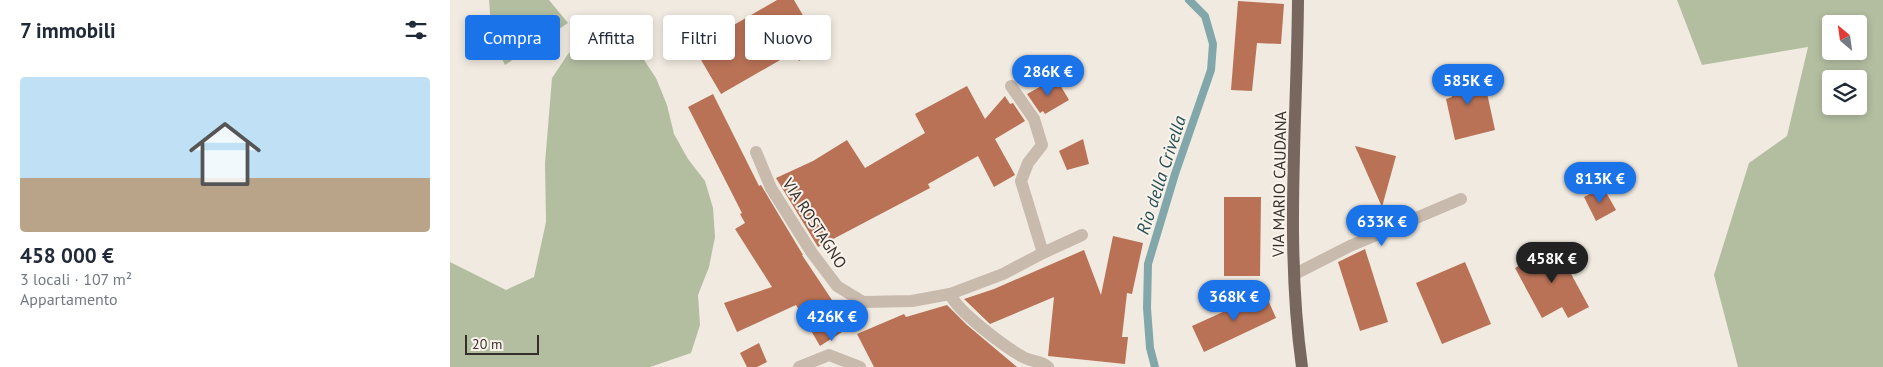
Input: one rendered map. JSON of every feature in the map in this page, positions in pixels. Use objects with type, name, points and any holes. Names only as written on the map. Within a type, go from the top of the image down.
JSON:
[{"type":"main road","name":"VIA MARIO CAUDANA","points":[[1298,0],[1294,274],[1296,327],[1302,367]]},
{"type":"street","points":[[1011,86],[1034,119],[1042,145],[1028,163],[1021,181],[1042,253]]},
{"type":"street","name":"VIA ROSTAGNO","points":[[756,152],[771,188],[812,253],[837,286],[863,302],[912,301],[950,294],[1003,274],[1042,253],[1082,236]]},
{"type":"street","points":[[1294,274],[1350,246],[1461,199]]},
{"type":"street","points":[[950,294],[954,303],[985,329],[1024,358],[1048,367]]},
{"type":"street","points":[[799,367],[829,355],[860,367]]},
{"type":"green space","points":[[489,0],[549,0],[568,23],[560,28],[560,15],[490,15]]},
{"type":"green space","points":[[1677,0],[1883,0],[1883,367],[1738,367],[1714,275],[1749,163],[1787,136],[1808,47],[1702,65]]},
{"type":"green space","points":[[570,52],[570,60],[644,60],[656,78],[667,105],[674,134],[688,159],[705,181],[713,208],[715,237],[709,267],[698,295],[700,325],[691,353],[650,367],[450,367],[450,262],[506,290],[534,277],[546,222],[545,163],[552,78]]},
{"type":"green space","points":[[503,60],[512,60],[505,65]]},
{"type":"building","points":[[777,0],[794,0],[803,15],[751,15]]},
{"type":"building","points":[[1238,1],[1284,4],[1281,44],[1257,43],[1252,91],[1231,90]]},
{"type":"building","points":[[745,19],[745,60],[780,60],[721,94],[701,60],[735,60],[735,24]]},
{"type":"building","points":[[1475,69],[1481,94],[1487,93],[1495,130],[1455,140],[1446,99],[1452,97],[1447,75]]},
{"type":"building","points":[[1056,78],[1069,100],[1045,114],[1043,111],[1040,113],[1027,94]]},
{"type":"building","points":[[967,86],[985,119],[1005,96],[1010,104],[1013,103],[1025,121],[995,139],[1015,175],[994,187],[978,156],[928,184],[930,188],[818,247],[776,178],[813,161],[847,140],[865,168],[925,133],[915,114]]},
{"type":"building","points":[[713,94],[759,186],[761,185],[802,255],[850,327],[820,346],[796,305],[737,332],[724,303],[772,287],[735,229],[745,223],[740,214],[742,213],[688,107]]},
{"type":"building","points":[[1083,139],[1089,164],[1067,170],[1059,151]]},
{"type":"building","points":[[1355,146],[1396,156],[1382,207]]},
{"type":"building","points":[[1603,187],[1616,210],[1596,221],[1584,197]]},
{"type":"building","points":[[1224,197],[1261,197],[1260,276],[1224,276]]},
{"type":"building","points":[[1113,236],[1143,243],[1132,294],[1127,293],[1122,337],[1128,337],[1125,364],[1048,356],[1054,297],[990,324],[964,299],[994,289],[1084,250],[1101,295]]},
{"type":"building","points":[[1556,246],[1589,307],[1568,318],[1562,307],[1542,318],[1515,268]]},
{"type":"building","points":[[1365,249],[1388,322],[1360,331],[1338,262]]},
{"type":"building","points":[[1465,262],[1491,324],[1442,344],[1416,283]]},
{"type":"building","points":[[1265,293],[1276,318],[1204,352],[1192,326]]},
{"type":"building","points":[[947,305],[967,325],[1017,367],[874,367],[857,334],[904,314],[906,317]]},
{"type":"building","points":[[759,343],[767,362],[757,367],[747,367],[740,353]]},
{"type":"waterway","name":"Rio della Crivella","points":[[1155,367],[1150,348],[1147,308],[1148,264],[1175,174],[1211,70],[1213,44],[1205,16],[1189,0]]}]
